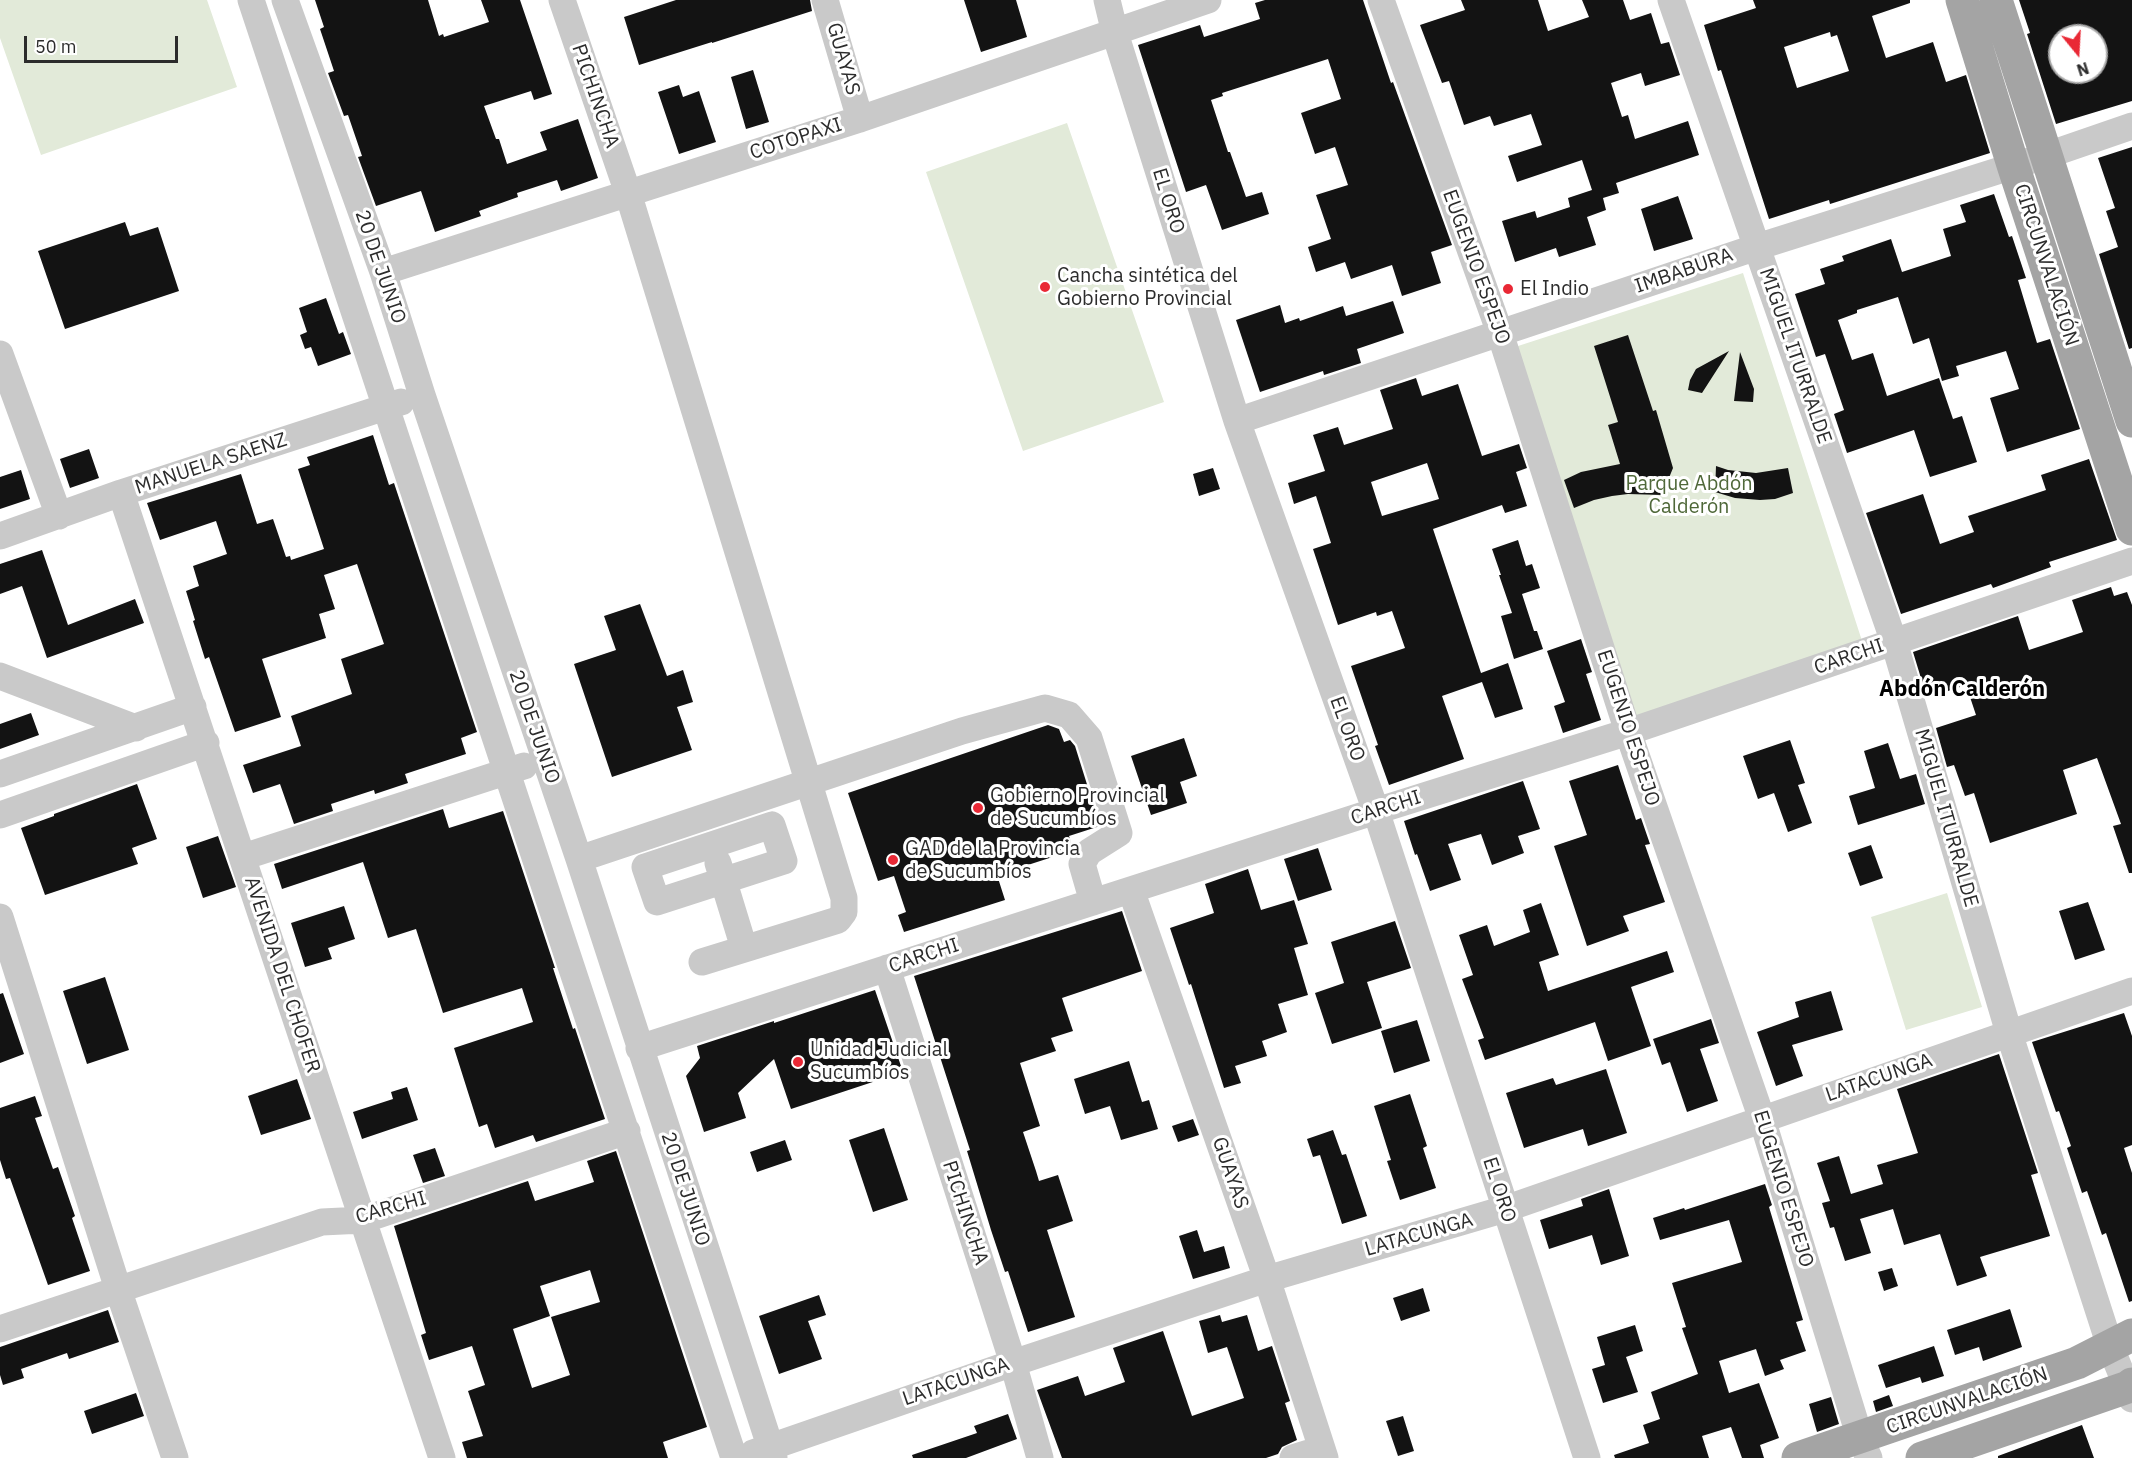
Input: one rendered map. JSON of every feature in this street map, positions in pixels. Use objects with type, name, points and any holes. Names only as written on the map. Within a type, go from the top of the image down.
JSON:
[{"type":"main road","name":"CIRCUNVALACIÓN","points":[[1962,0],[2013,165],[2132,529]]},
{"type":"main road","name":"CIRCUNVALACIÓN","points":[[1996,0],[2132,421]]},
{"type":"main road","name":"CIRCUNVALACIÓN","points":[[1798,1458],[1865,1448],[2077,1363],[2121,1341]]},
{"type":"main road","name":"CIRCUNVALACIÓN","points":[[1922,1458],[2131,1389]]},
{"type":"street","name":"20 DE JUNIO","points":[[251,0],[736,1458]]},
{"type":"street","name":"20 DE JUNIO","points":[[285,0],[383,272],[422,395],[579,859],[772,1452]]},
{"type":"street","name":"PICHINCHA","points":[[562,0],[628,193],[844,898],[844,912],[838,920],[744,948]]},
{"type":"street","name":"GUAYAS","points":[[825,0],[860,119]]},
{"type":"street","name":"EL ORO","points":[[1107,0],[1115,33],[1237,421],[1376,811],[1587,1458]]},
{"type":"street","name":"COTOPAXI","points":[[383,272],[860,119],[1208,0]]},
{"type":"street","name":"EUGENIO ESPEJO","points":[[1381,0],[1500,333],[1628,732],[1762,1119],[1865,1448]]},
{"type":"street","name":"MIGUEL ITURRALDE","points":[[1671,0],[1894,642],[2009,1033],[2121,1341],[2131,1389]]},
{"type":"street","name":"IMBABURA","points":[[1237,421],[1757,247],[2045,156],[2132,126]]},
{"type":"street","points":[[0,354],[60,516]]},
{"type":"street","name":"MANUELA SAENZ","points":[[0,536],[121,493],[422,395]]},
{"type":"street","name":"AVENIDA DEL CHOFER","points":[[121,493],[442,1458]]},
{"type":"street","name":"CARCHI","points":[[639,1048],[1628,732],[2132,561]]},
{"type":"street","points":[[0,676],[136,728]]},
{"type":"street","points":[[0,774],[193,707]]},
{"type":"street","points":[[579,859],[962,731],[1045,708],[1069,715],[1089,738],[1119,833],[1089,852],[1082,864],[1093,902]]},
{"type":"street","points":[[0,815],[206,743]]},
{"type":"street","points":[[243,857],[544,759]]},
{"type":"street","points":[[702,962],[744,948],[703,816]]},
{"type":"street","points":[[772,825],[784,861],[657,902],[645,867],[712,844],[772,825]]},
{"type":"street","name":"GUAYAS","points":[[1131,890],[1267,1280],[1323,1454]]},
{"type":"street","points":[[0,917],[118,1289],[175,1458]]},
{"type":"street","name":"PICHINCHA","points":[[886,968],[1013,1363],[1040,1458]]},
{"type":"street","name":"LATACUNGA","points":[[736,1458],[772,1452],[1013,1363],[1267,1280],[1506,1209],[2132,991]]},
{"type":"street","points":[[617,1100],[652,1088]]},
{"type":"street","name":"CARCHI","points":[[0,1329],[322,1222],[363,1220],[627,1131]]},
{"type":"street","points":[[1293,1458],[1323,1454]]},
{"type":"green space","points":[[0,0],[207,0],[237,87],[41,155],[0,38]]},
{"type":"green space","name":"Cancha sintética del Gobierno Provincial","points":[[1067,123],[1164,402],[1023,451],[926,172]]},
{"type":"green space","name":"Parque Abdón Calderón","points":[[1743,273],[1863,644],[1636,717],[1515,347]]},
{"type":"green space","points":[[1947,893],[1982,1007],[1906,1030],[1871,917]]},
{"type":"building","points":[[315,0],[428,0],[439,36],[443,34],[444,37],[489,22],[481,0],[520,0],[552,94],[534,100],[531,91],[484,106],[496,139],[499,139],[507,164],[547,150],[540,132],[578,119],[598,178],[561,191],[557,180],[517,193],[518,197],[479,211],[481,216],[435,232],[421,191],[376,206],[358,157],[362,156],[348,115],[344,116],[328,73],[334,71],[320,29],[324,27]]},
{"type":"building","points":[[676,0],[810,0],[812,11],[639,65],[624,17]]},
{"type":"building","points":[[964,0],[1016,0],[1027,37],[981,52]]},
{"type":"building","points":[[1265,0],[1363,0],[1391,83],[1393,82],[1452,245],[1431,252],[1441,283],[1402,296],[1392,265],[1351,279],[1345,262],[1316,272],[1308,247],[1331,239],[1316,195],[1348,185],[1335,147],[1315,154],[1301,113],[1341,99],[1328,59],[1222,93],[1223,96],[1211,100],[1246,197],[1262,192],[1269,214],[1222,230],[1206,185],[1186,192],[1138,45],[1200,25],[1204,37],[1260,19],[1255,3]]},
{"type":"building","points":[[1461,0],[1538,0],[1548,31],[1589,17],[1582,0],[1623,0],[1630,20],[1651,13],[1661,44],[1669,42],[1680,75],[1645,86],[1641,73],[1611,83],[1622,117],[1628,115],[1635,139],[1688,121],[1699,155],[1616,183],[1619,193],[1603,198],[1606,210],[1587,217],[1596,245],[1559,257],[1556,248],[1515,262],[1502,221],[1535,211],[1537,218],[1570,207],[1568,198],[1592,190],[1582,160],[1517,182],[1508,156],[1542,145],[1531,114],[1494,126],[1490,116],[1464,125],[1449,81],[1442,83],[1420,25],[1465,10]]},
{"type":"building","points":[[1753,0],[1910,0],[1910,3],[1872,16],[1886,58],[1933,42],[1946,82],[1966,75],[1990,153],[1830,204],[1829,200],[1769,219],[1721,70],[1718,71],[1704,25],[1756,8]],"holes":[[[1830,32],[1831,37],[1837,35],[1849,71],[1797,88],[1784,47]]]},
{"type":"building","points":[[2019,0],[2132,0],[2132,101],[2056,124],[2027,34],[2030,33]]},
{"type":"building","points":[[753,70],[769,122],[746,129],[731,77]]},
{"type":"building","points":[[679,85],[683,97],[699,91],[716,142],[679,154],[658,92]]},
{"type":"building","points":[[2132,147],[2132,348],[2129,349],[2099,254],[2118,247],[2106,211],[2115,208],[2098,158]]},
{"type":"building","points":[[1994,194],[2009,237],[2012,236],[2026,278],[2018,280],[2037,343],[2050,339],[2080,429],[2007,452],[1990,398],[2019,389],[2006,351],[1956,366],[1959,376],[1942,381],[1929,338],[1913,344],[1898,297],[1857,310],[1857,313],[1838,320],[1852,360],[1873,353],[1887,396],[1939,378],[1953,419],[1962,416],[1977,462],[1930,477],[1914,430],[1847,453],[1834,414],[1844,410],[1825,354],[1816,357],[1795,294],[1825,284],[1820,269],[1844,261],[1842,256],[1891,239],[1902,272],[1951,256],[1943,229],[1966,222],[1960,205]]},
{"type":"building","points":[[1678,196],[1693,239],[1654,251],[1641,209]]},
{"type":"building","points":[[125,222],[130,236],[158,227],[179,291],[65,329],[38,251]]},
{"type":"building","points":[[326,298],[339,334],[343,332],[351,354],[318,366],[311,347],[305,349],[300,335],[307,332],[299,308]]},
{"type":"building","points":[[1393,301],[1404,333],[1357,349],[1361,363],[1324,375],[1323,371],[1260,392],[1236,320],[1280,305],[1285,323],[1299,318],[1300,321],[1343,306],[1346,316]]},
{"type":"building","points":[[1628,335],[1653,411],[1656,410],[1673,468],[1662,495],[1612,496],[1574,508],[1564,480],[1581,472],[1620,464],[1608,425],[1618,422],[1594,346]]},
{"type":"building","points":[[1729,351],[1702,393],[1688,390],[1696,369]]},
{"type":"building","points":[[1740,352],[1754,389],[1753,402],[1734,401]]},
{"type":"building","points":[[1416,378],[1422,396],[1458,384],[1482,456],[1519,444],[1527,468],[1516,472],[1527,506],[1505,513],[1502,505],[1433,529],[1481,673],[1508,663],[1523,709],[1495,718],[1482,682],[1442,696],[1464,759],[1389,785],[1351,666],[1405,648],[1392,611],[1377,616],[1376,612],[1338,625],[1313,549],[1331,543],[1316,496],[1294,504],[1288,483],[1325,471],[1313,435],[1338,427],[1344,445],[1393,429],[1380,390]],"holes":[[[1427,463],[1439,499],[1382,516],[1371,482]]]},
{"type":"building","points":[[373,435],[389,485],[394,483],[477,732],[461,738],[466,754],[405,774],[408,783],[375,794],[374,790],[331,804],[333,811],[294,824],[280,784],[253,793],[243,765],[301,746],[291,716],[352,694],[341,659],[384,644],[357,564],[324,575],[335,609],[319,614],[326,638],[262,659],[281,717],[235,732],[209,657],[205,659],[186,591],[199,586],[193,566],[227,554],[216,521],[160,540],[147,503],[241,474],[257,524],[273,519],[286,557],[290,556],[291,560],[324,549],[298,469],[310,465],[307,457]]},
{"type":"building","points":[[89,449],[99,478],[70,488],[60,459]]},
{"type":"building","points":[[2089,459],[2117,540],[2049,562],[2051,567],[1993,588],[1991,584],[1901,614],[1866,513],[1923,494],[1940,544],[1974,532],[1968,516],[2046,490],[2041,475]]},
{"type":"building","points":[[1716,466],[1728,470],[1756,473],[1788,468],[1793,493],[1775,499],[1760,500],[1735,498],[1715,492]]},
{"type":"building","points":[[1213,468],[1220,489],[1199,496],[1193,474]]},
{"type":"building","points":[[21,470],[30,499],[0,509],[0,477]]},
{"type":"building","points":[[1518,540],[1526,566],[1532,564],[1540,588],[1522,594],[1534,631],[1537,631],[1543,649],[1514,659],[1501,616],[1512,613],[1492,549]]},
{"type":"building","points":[[42,550],[68,625],[135,599],[144,623],[47,658],[22,586],[0,594],[0,564]]},
{"type":"building","points":[[2111,587],[2114,596],[2127,592],[2132,605],[2132,873],[2129,873],[2113,826],[2121,824],[2097,758],[2063,770],[2077,814],[1990,843],[1974,793],[1965,796],[1954,765],[1947,767],[1936,728],[1976,715],[1966,685],[1927,698],[1913,652],[2018,616],[2029,650],[2083,632],[2072,600]]},
{"type":"building","points":[[640,604],[667,676],[683,670],[693,702],[677,707],[692,750],[612,777],[574,664],[616,650],[604,616]]},
{"type":"building","points":[[1581,639],[1592,672],[1586,674],[1601,720],[1563,733],[1554,706],[1565,702],[1547,651]]},
{"type":"building","points":[[31,713],[39,735],[0,749],[0,724]]},
{"type":"building","name":"Gobierno Provincial de Sucumbíos","points":[[1048,725],[1059,729],[1064,742],[1070,740],[1075,746],[1100,826],[1069,836],[1073,848],[1071,851],[997,875],[1005,900],[904,932],[898,915],[906,912],[894,876],[878,881],[848,793]]},
{"type":"building","points":[[1184,738],[1197,776],[1180,782],[1187,803],[1151,815],[1131,756]]},
{"type":"building","points":[[1790,740],[1805,783],[1798,785],[1812,823],[1788,832],[1774,793],[1758,799],[1743,756]]},
{"type":"building","points":[[1888,743],[1900,779],[1916,774],[1925,804],[1858,825],[1849,796],[1875,788],[1864,751]]},
{"type":"building","points":[[1618,765],[1636,820],[1641,818],[1650,844],[1645,845],[1665,902],[1623,916],[1629,931],[1587,946],[1554,846],[1587,835],[1569,781]]},
{"type":"building","points":[[1523,781],[1540,829],[1518,836],[1524,853],[1492,865],[1481,834],[1448,844],[1461,880],[1430,891],[1404,821]]},
{"type":"building","points":[[137,784],[157,839],[132,848],[138,864],[45,895],[21,828]]},
{"type":"building","points":[[443,809],[449,828],[503,811],[573,1029],[575,1028],[605,1119],[536,1142],[533,1135],[495,1148],[487,1124],[479,1127],[454,1048],[533,1022],[522,988],[443,1013],[416,929],[388,938],[363,862],[282,889],[274,864]]},
{"type":"building","points":[[218,836],[236,887],[203,898],[186,847]]},
{"type":"building","points":[[1871,845],[1883,878],[1860,886],[1848,853]]},
{"type":"building","points":[[1318,848],[1332,890],[1298,901],[1284,859]]},
{"type":"building","points":[[1248,869],[1261,910],[1294,900],[1308,944],[1294,948],[1308,995],[1278,1004],[1287,1032],[1262,1041],[1267,1056],[1235,1066],[1241,1083],[1224,1088],[1191,984],[1189,985],[1170,928],[1214,913],[1205,884]]},
{"type":"building","points":[[2088,902],[2105,950],[2075,960],[2059,911]]},
{"type":"building","points":[[1541,903],[1559,955],[1539,962],[1548,991],[1667,951],[1674,972],[1631,987],[1651,1046],[1608,1061],[1595,1022],[1485,1060],[1478,1040],[1484,1038],[1462,979],[1473,975],[1459,935],[1487,925],[1494,946],[1530,932],[1523,910]]},
{"type":"building","points":[[344,906],[355,939],[328,948],[332,959],[305,967],[291,923]]},
{"type":"building","points":[[1122,911],[1142,971],[1062,998],[1073,1031],[1051,1038],[1056,1051],[1020,1063],[1040,1126],[1023,1132],[1039,1181],[1058,1175],[1073,1221],[1047,1230],[1075,1317],[1028,1332],[1008,1271],[1005,1272],[991,1230],[967,1151],[970,1150],[914,976]]},
{"type":"building","points":[[1395,921],[1411,968],[1367,982],[1382,1028],[1332,1044],[1315,993],[1344,983],[1331,942]]},
{"type":"building","points":[[105,977],[129,1050],[87,1064],[63,991]]},
{"type":"building","name":"Unidad Judicial Sucumbíos","points":[[875,990],[903,1072],[791,1109],[774,1059],[738,1093],[746,1118],[704,1132],[686,1076],[700,1058],[697,1046]]},
{"type":"building","points":[[1831,991],[1843,1030],[1792,1045],[1803,1076],[1776,1086],[1757,1032],[1799,1017],[1795,1002]]},
{"type":"building","points":[[3,993],[24,1054],[0,1063],[0,994]]},
{"type":"building","points":[[2124,1013],[2132,1036],[2132,1145],[2124,1148],[2132,1173],[2132,1301],[2129,1302],[2106,1233],[2102,1235],[2087,1191],[2082,1193],[2067,1148],[2071,1146],[2059,1111],[2056,1112],[2032,1042]]},
{"type":"building","points":[[1711,1019],[1719,1043],[1700,1049],[1718,1101],[1687,1112],[1670,1062],[1662,1065],[1653,1039]]},
{"type":"building","points":[[1417,1020],[1430,1061],[1394,1073],[1381,1031]]},
{"type":"building","points":[[1999,1054],[2038,1173],[2031,1175],[2050,1236],[1980,1257],[1987,1276],[1957,1286],[1940,1234],[1904,1245],[1893,1209],[1860,1219],[1871,1253],[1845,1261],[1834,1227],[1830,1228],[1822,1203],[1830,1201],[1817,1163],[1839,1156],[1851,1194],[1883,1184],[1877,1165],[1918,1153],[1897,1089]]},
{"type":"building","points":[[1129,1061],[1142,1102],[1149,1100],[1158,1129],[1121,1140],[1110,1106],[1085,1114],[1074,1079]]},
{"type":"building","points":[[1606,1069],[1627,1133],[1588,1146],[1583,1129],[1524,1148],[1506,1093],[1553,1078],[1556,1085]]},
{"type":"building","points":[[297,1079],[311,1119],[261,1135],[248,1096]]},
{"type":"building","points":[[407,1087],[418,1120],[362,1139],[353,1112],[393,1099],[391,1092]]},
{"type":"building","points":[[1410,1094],[1427,1146],[1423,1148],[1436,1188],[1400,1200],[1387,1161],[1391,1160],[1374,1106]]},
{"type":"building","points":[[35,1096],[42,1116],[35,1118],[53,1169],[58,1167],[75,1216],[72,1218],[90,1271],[48,1285],[10,1178],[6,1179],[0,1160],[0,1108]]},
{"type":"building","points":[[1193,1119],[1199,1135],[1178,1142],[1172,1126]]},
{"type":"building","points":[[884,1128],[908,1200],[873,1212],[849,1140]]},
{"type":"building","points":[[1333,1130],[1342,1155],[1346,1154],[1367,1216],[1342,1224],[1320,1155],[1313,1157],[1307,1139]]},
{"type":"building","points":[[785,1140],[792,1160],[757,1172],[750,1152]]},
{"type":"building","points":[[435,1148],[445,1176],[423,1183],[413,1155]]},
{"type":"building","points":[[616,1151],[707,1427],[663,1442],[668,1458],[467,1458],[462,1442],[483,1436],[468,1391],[485,1385],[472,1346],[429,1360],[421,1335],[426,1333],[394,1226],[528,1181],[535,1201],[594,1182],[587,1161]],"holes":[[[590,1270],[600,1302],[551,1317],[570,1375],[532,1388],[513,1329],[550,1316],[540,1286]]]},
{"type":"building","points":[[1765,1184],[1772,1205],[1769,1207],[1803,1320],[1796,1322],[1806,1351],[1780,1360],[1784,1369],[1765,1376],[1756,1349],[1719,1361],[1729,1393],[1759,1383],[1779,1438],[1760,1445],[1764,1458],[1742,1458],[1731,1427],[1702,1436],[1709,1458],[1615,1458],[1614,1455],[1649,1443],[1643,1425],[1660,1419],[1651,1392],[1698,1374],[1682,1328],[1686,1327],[1672,1283],[1742,1262],[1729,1220],[1660,1240],[1653,1218]]},
{"type":"building","points":[[1609,1189],[1629,1256],[1601,1265],[1592,1235],[1549,1249],[1540,1220],[1583,1206],[1581,1199]]},
{"type":"building","points":[[1197,1230],[1204,1252],[1224,1246],[1230,1268],[1193,1279],[1179,1236]]},
{"type":"building","points":[[1892,1268],[1898,1286],[1884,1291],[1878,1272]]},
{"type":"building","points":[[1423,1288],[1430,1311],[1401,1321],[1393,1298]]},
{"type":"building","points":[[819,1295],[826,1315],[808,1321],[822,1359],[779,1374],[759,1316]]},
{"type":"building","points":[[2010,1309],[2022,1347],[1983,1361],[1979,1347],[1955,1355],[1947,1330]]},
{"type":"building","points":[[108,1310],[119,1342],[69,1359],[67,1353],[21,1369],[24,1378],[3,1385],[0,1375],[0,1347]]},
{"type":"building","points":[[1220,1315],[1222,1322],[1247,1315],[1258,1351],[1272,1346],[1290,1401],[1285,1403],[1297,1440],[1282,1447],[1278,1454],[1266,1458],[1062,1458],[1037,1390],[1078,1376],[1085,1396],[1125,1382],[1113,1348],[1163,1331],[1192,1416],[1244,1398],[1227,1347],[1208,1353],[1199,1321]]},
{"type":"building","points":[[1635,1325],[1643,1351],[1626,1357],[1638,1392],[1603,1403],[1592,1369],[1605,1365],[1597,1337]]},
{"type":"building","points":[[1934,1346],[1944,1376],[1922,1383],[1920,1377],[1886,1388],[1878,1365]]},
{"type":"building","points":[[136,1393],[144,1416],[92,1434],[84,1411]]},
{"type":"building","points":[[1889,1395],[1893,1406],[1876,1412],[1873,1401]]},
{"type":"building","points":[[1831,1397],[1839,1424],[1817,1432],[1809,1404]]},
{"type":"building","points":[[1008,1414],[1017,1439],[966,1458],[913,1458],[912,1455],[977,1433],[974,1426]]},
{"type":"building","points":[[1403,1416],[1414,1451],[1398,1456],[1386,1421]]},
{"type":"building","points":[[2082,1425],[2094,1458],[1998,1458],[1998,1456]]},
{"type":"place","name":"Cancha sintética del Gobierno Provincial","points":[[1045,287]]},
{"type":"place","name":"El Indio","points":[[1508,289]]},
{"type":"place","name":"Gobierno Provincial de Sucumbíos","points":[[978,808]]},
{"type":"place","name":"GAD de la Provincia de Sucumbíos","points":[[893,860]]},
{"type":"place","name":"Unidad Judicial Sucumbíos","points":[[798,1062]]},
{"type":"district","name":"Abdón Calderón","points":[[1962,690]]}]
